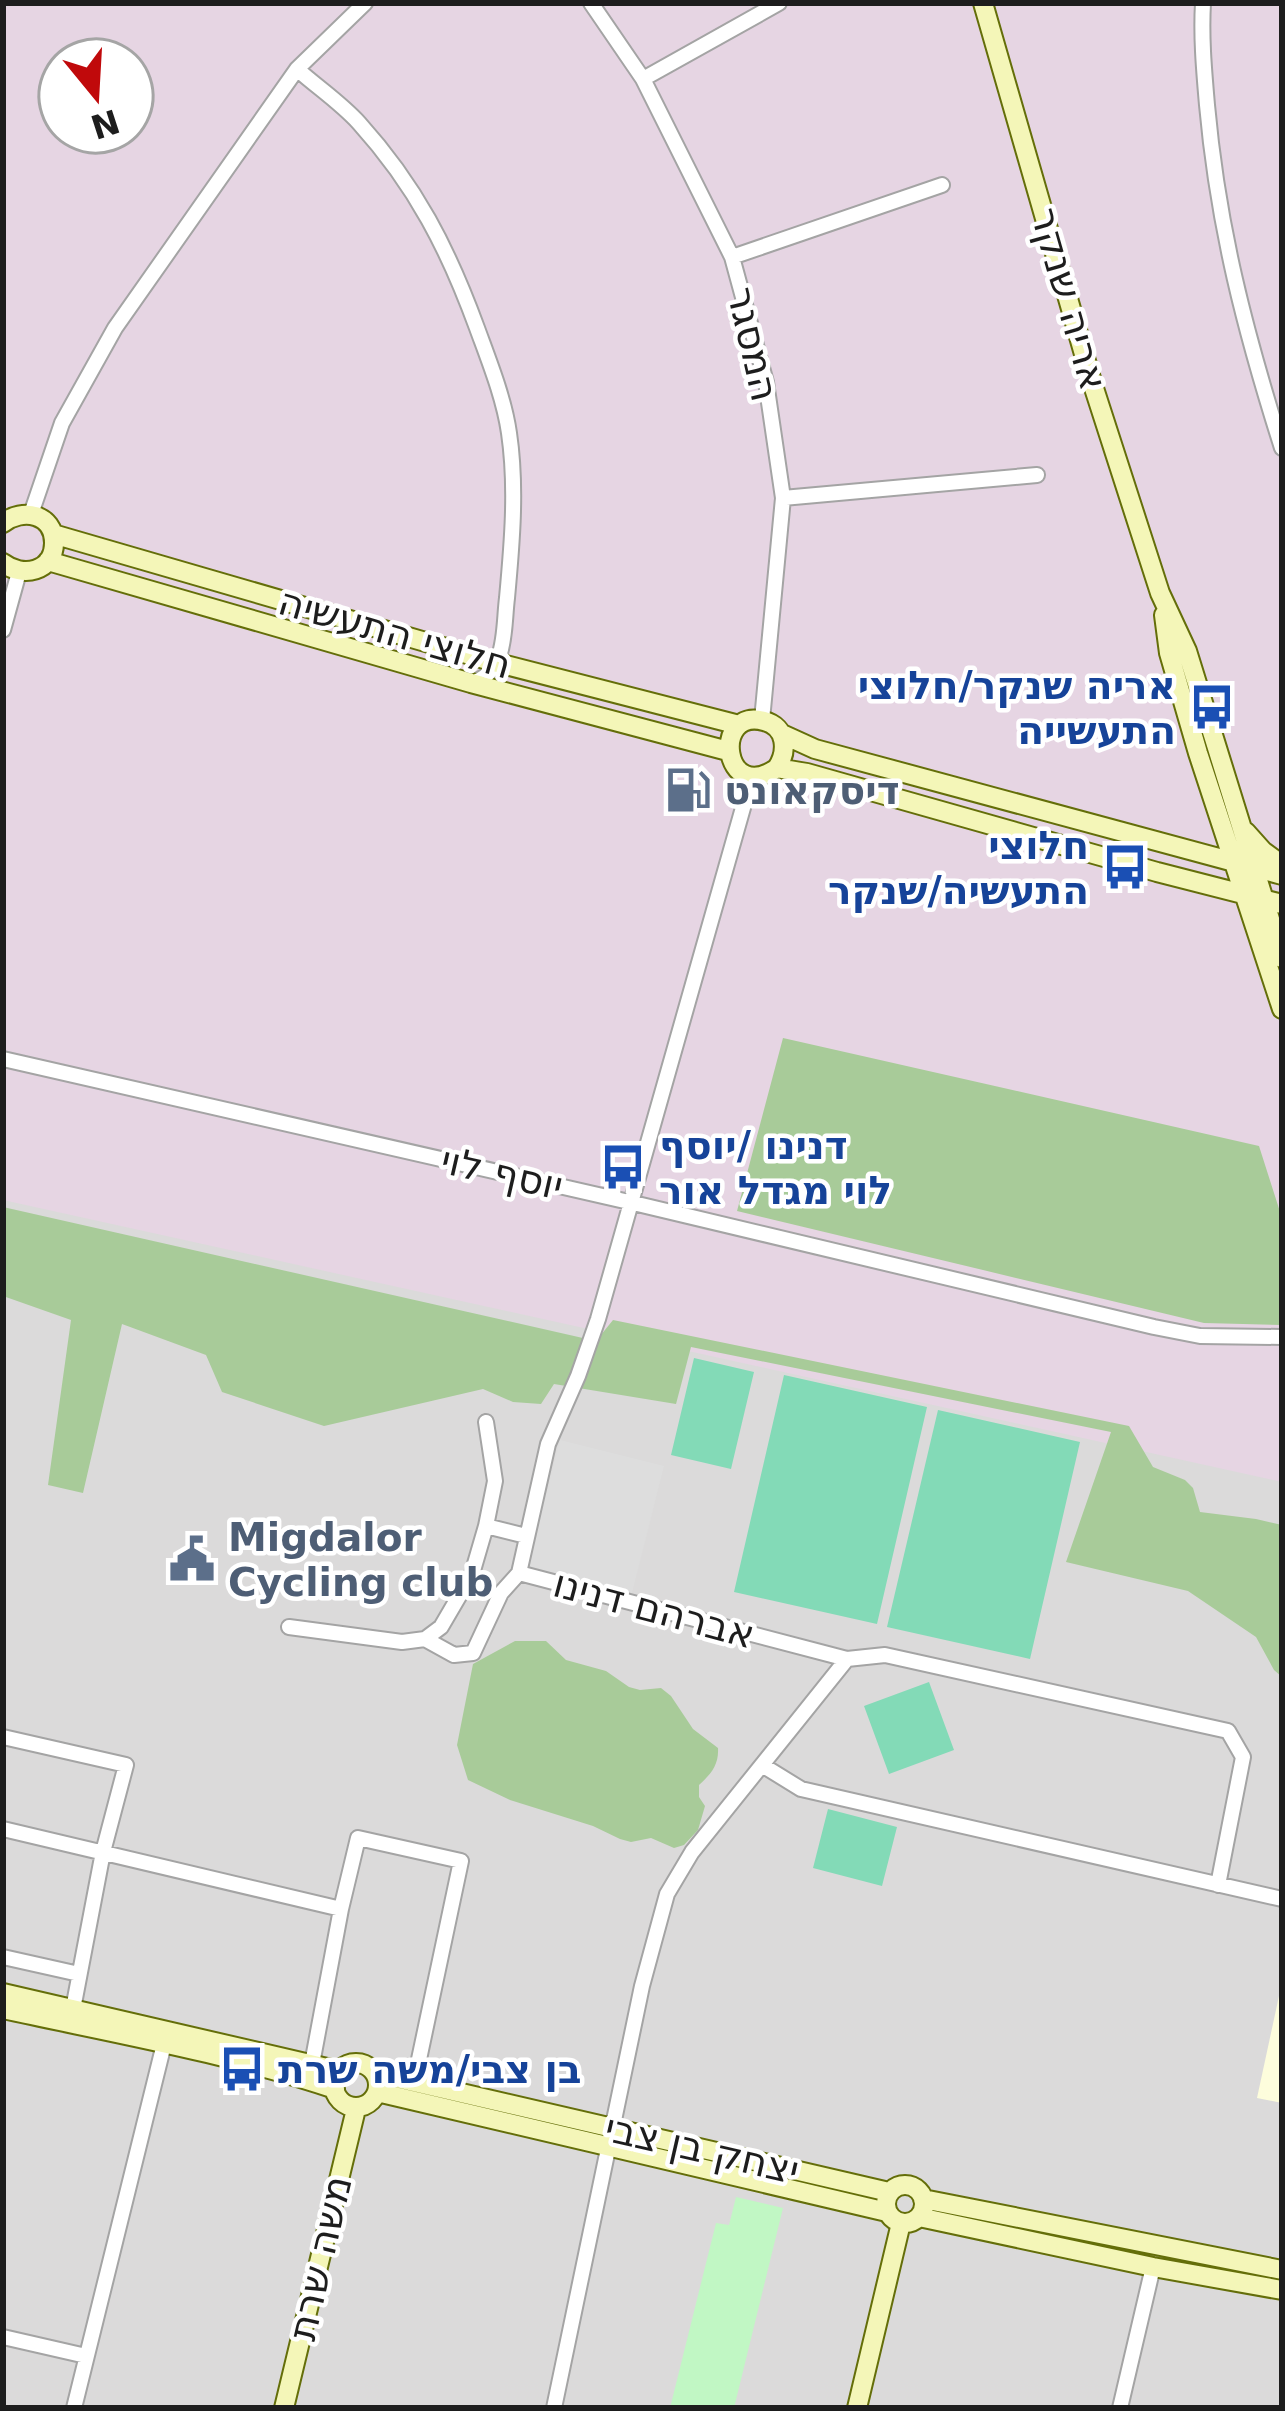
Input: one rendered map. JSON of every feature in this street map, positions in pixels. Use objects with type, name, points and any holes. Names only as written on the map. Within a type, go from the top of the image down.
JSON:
[{"type":"street","points":[[3,522],[31,514],[62,423],[115,328],[297,69],[364,3]]},
{"type":"street","name":"המסגר","points":[[591,3],[644,79],[732,256],[766,382],[783,498],[762,720]]},
{"type":"street","points":[[644,79],[779,3]]},
{"type":"street","name":"אריה שנקר","points":[[983,3],[1092,382],[1160,593],[1187,651],[1253,866],[1273,901],[1282,1009]]},
{"type":"street","points":[[1203,3],[1201,36],[1224,232],[1243,317],[1282,448]]},
{"type":"street","points":[[297,69],[356,120],[408,184],[454,265],[509,431],[510,567],[498,663],[488,676],[471,683]]},
{"type":"street","points":[[732,256],[942,185]]},
{"type":"street","points":[[783,498],[1037,475]]},
{"type":"street","name":"חלוצי התעשיה","points":[[31,514],[42,519],[53,534],[498,663],[740,725],[762,720]]},
{"type":"street","points":[[3,630],[11,567],[38,569],[54,546],[53,534]]},
{"type":"street","name":"חלוצי התעשיה","points":[[47,561],[728,751]]},
{"type":"street","name":"אריה שנקר","points":[[1160,593],[1169,652],[1232,860],[1243,894],[1275,953]]},
{"type":"street","points":[[762,720],[815,749],[1282,874]]},
{"type":"street","points":[[740,725],[728,751],[736,768],[752,776],[777,768],[785,752],[782,734]]},
{"type":"street","points":[[777,768],[1273,901]]},
{"type":"street","name":"אברהם דנינו","points":[[752,776],[598,1319],[548,1444],[519,1574],[847,1659],[885,1655],[1228,1731],[1244,1757],[1218,1885]]},
{"type":"street","points":[[1241,826],[1282,865]]},
{"type":"street","points":[[1206,885],[1275,953]]},
{"type":"street","points":[[1275,953],[1282,928]]},
{"type":"street","name":"יוסף לוי","points":[[3,1059],[1154,1327],[1200,1336],[1282,1337]]},
{"type":"street","points":[[289,1627],[402,1642],[425,1639],[441,1627],[472,1574],[486,1526],[495,1481],[486,1423]]},
{"type":"street","points":[[486,1526],[526,1536]]},
{"type":"street","points":[[425,1639],[454,1655],[473,1654],[501,1593],[519,1574]]},
{"type":"street","points":[[554,2408],[642,1986],[667,1894],[692,1852],[847,1659]]},
{"type":"street","points":[[3,1736],[127,1765],[103,1852],[73,2009]]},
{"type":"street","points":[[762,1765],[801,1789],[1282,1899]]},
{"type":"street","points":[[3,1829],[341,1909]]},
{"type":"street","points":[[312,2064],[358,1838],[461,1861],[414,2083]]},
{"type":"street","points":[[3,1957],[79,1974]]},
{"type":"street","points":[[3,1993],[312,2064],[338,2080]]},
{"type":"street","points":[[3,2009],[305,2079],[338,2080]]},
{"type":"street","points":[[74,2408],[164,2044]]},
{"type":"street","points":[[358,2063],[376,2083],[369,2103],[356,2109],[340,2099],[338,2080],[346,2066],[358,2063]]},
{"type":"street","name":"יצחק בן צבי","points":[[376,2083],[414,2083],[612,2138]]},
{"type":"street","name":"יצחק בן צבי","points":[[376,2083],[1153,2266],[1282,2290]]},
{"type":"street","name":"משה שרת","points":[[284,2408],[356,2109]]},
{"type":"street","points":[[857,2408],[904,2209]]},
{"type":"street","name":"יצחק בן צבי","points":[[904,2209],[1282,2270]]},
{"type":"street","points":[[1120,2408],[1153,2266]]},
{"type":"street","points":[[3,2338],[86,2356]]},
{"type":"shaded area","points":[[3,3],[1282,3],[1282,2408],[3,2408]]},
{"type":"shaded area","points":[[3,3],[1282,3],[1282,1482],[3,1200]]},
{"type":"shaded area","points":[[560,1440],[664,1466],[632,1593],[527,1567]]},
{"type":"shaded area","points":[[1282,1982],[1282,2103],[1257,2098]]},
{"type":"green space","points":[[783,1038],[1259,1146],[1282,1218],[1282,1325],[1204,1323],[737,1211]]},
{"type":"green space","points":[[3,1207],[596,1341],[613,1320],[1129,1426],[1153,1467],[1193,1488],[1200,1512],[1282,1525],[1282,1677],[1256,1637],[1188,1591],[1066,1562],[1111,1432],[691,1347],[676,1404],[554,1384],[541,1404],[513,1402],[483,1389],[324,1426],[222,1392],[206,1355],[122,1324],[83,1493],[48,1485],[71,1320],[3,1296]]},
{"type":"green space","points":[[694,1358],[754,1372],[731,1469],[671,1455]]},
{"type":"green space","points":[[784,1375],[927,1407],[877,1624],[734,1592]]},
{"type":"green space","points":[[938,1410],[1080,1442],[1030,1659],[887,1627]]},
{"type":"green space","points":[[515,1641],[546,1641],[566,1660],[606,1671],[629,1687],[661,1688],[693,1729],[718,1748],[713,1769],[699,1785],[705,1806],[698,1830],[684,1845],[674,1848],[651,1838],[620,1839],[468,1780],[457,1745],[473,1664]]},
{"type":"green space","points":[[929,1682],[954,1750],[889,1774],[864,1706]]},
{"type":"green space","points":[[828,1809],[897,1827],[882,1886],[813,1868]]},
{"type":"green space","points":[[736,2197],[783,2208],[734,2408],[670,2408],[716,2223],[729,2225]]},
{"type":"place","name":"אריה שנקר/חלוצי התעשייה","points":[[1212,707]]},
{"type":"place","name":"דיסקאונט","points":[[688,790]]},
{"type":"place","name":"חלוצי התעשיה/שנקר","points":[[1125,867]]},
{"type":"place","name":"דנינו /יוסף לוי מגדל אור","points":[[623,1167]]},
{"type":"place","name":"Migdalor Cycling club","points":[[192,1559]]},
{"type":"place","name":"בן צבי/משה שרת","points":[[242,2069]]}]
